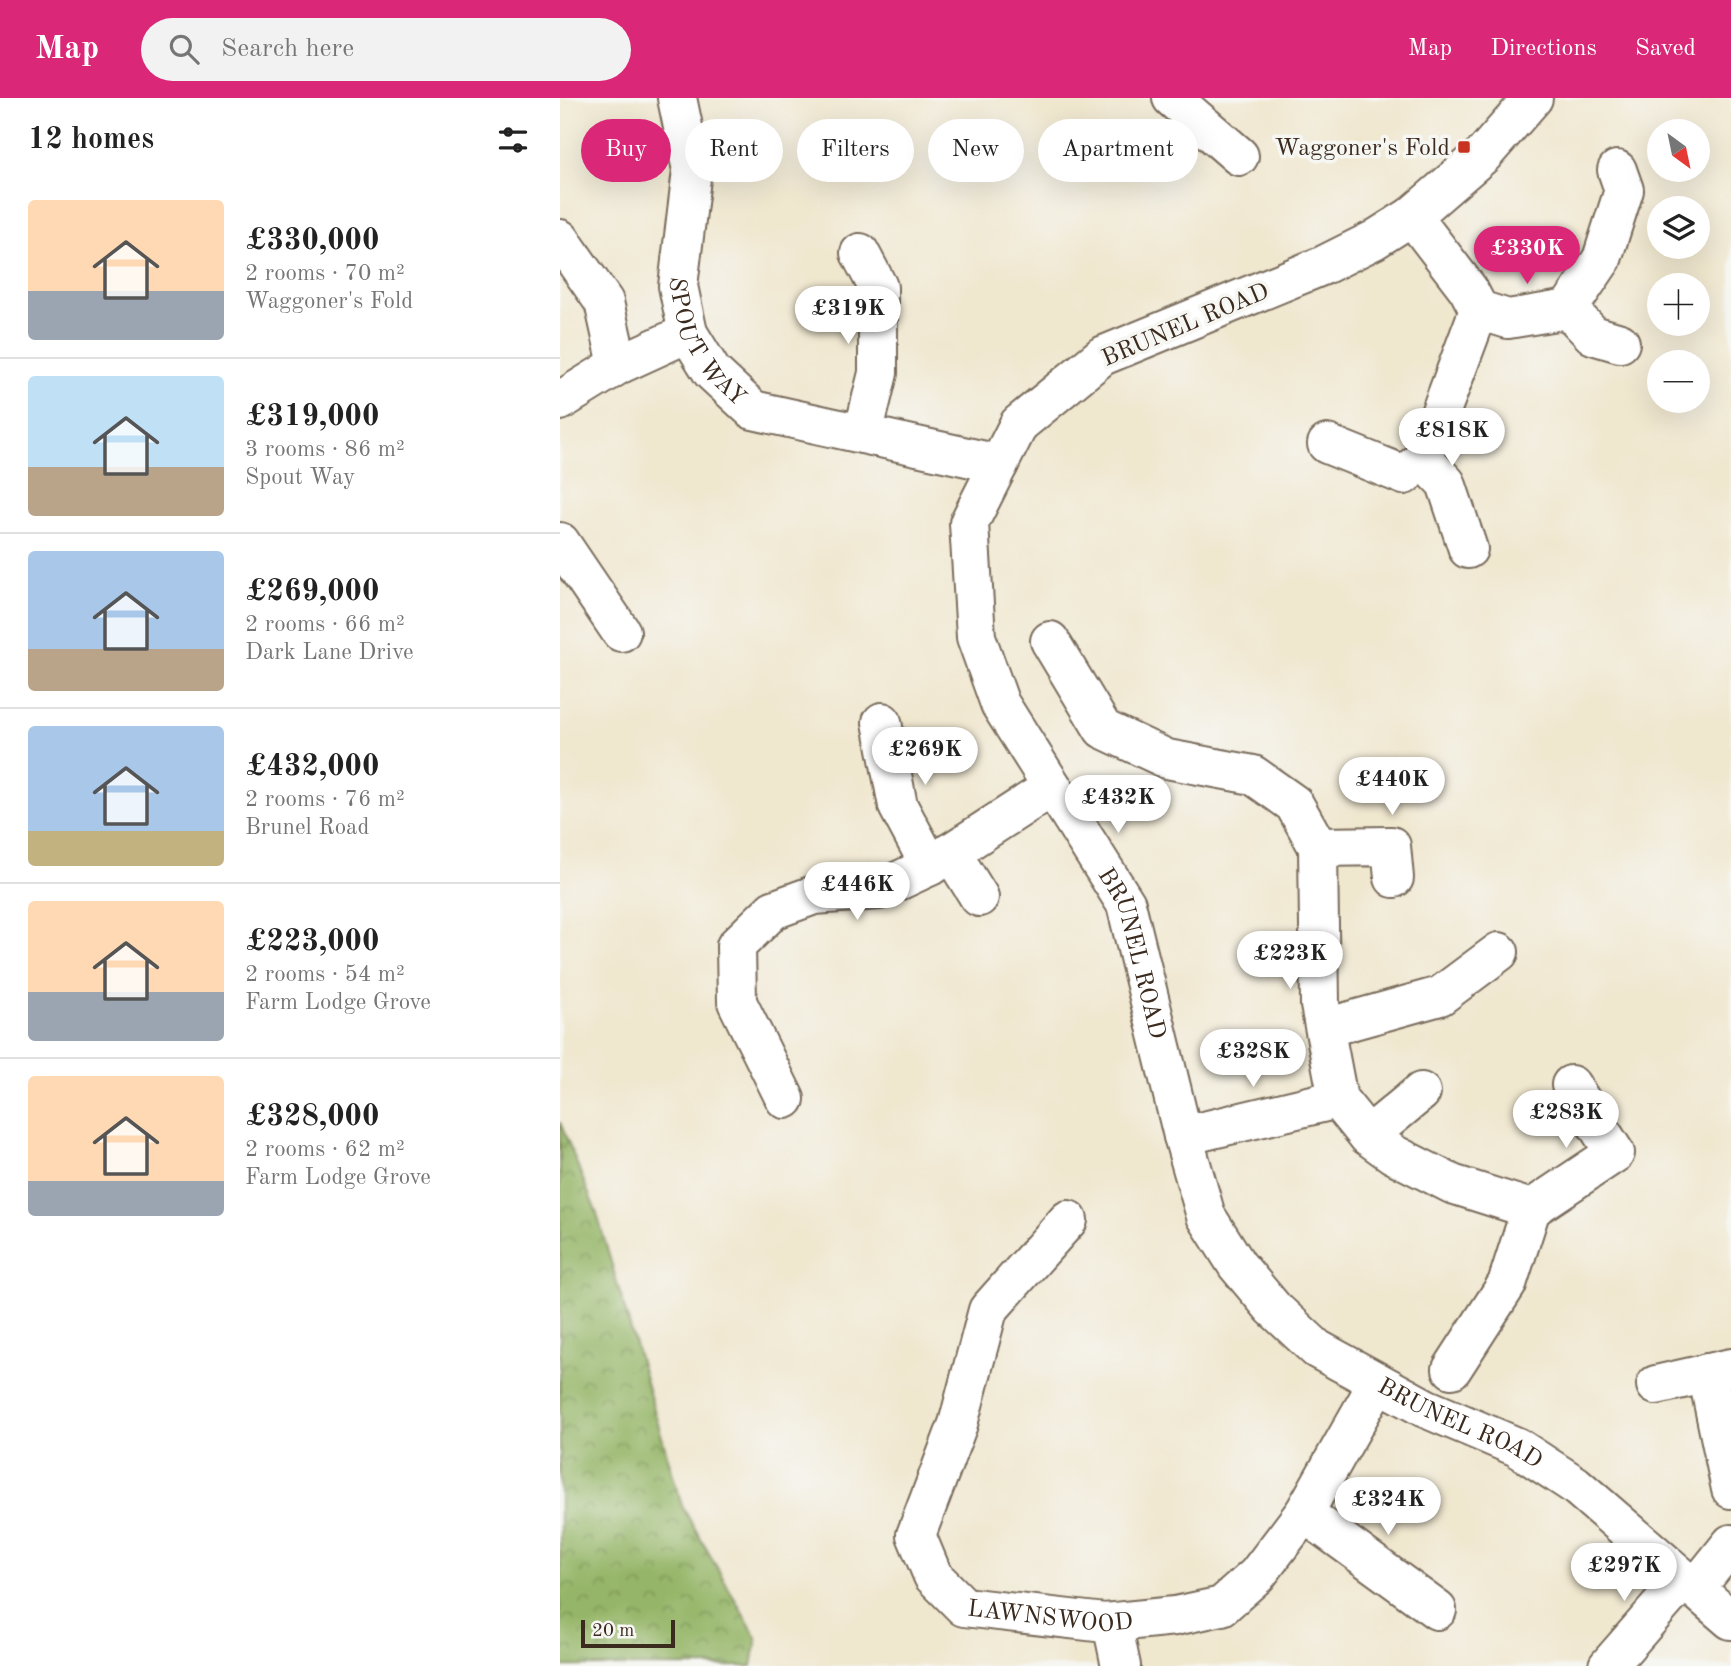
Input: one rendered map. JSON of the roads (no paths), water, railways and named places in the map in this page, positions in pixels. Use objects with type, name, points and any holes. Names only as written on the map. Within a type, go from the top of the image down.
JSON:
[{"type":"street","points":[[1172,98],[1239,156]]},
{"type":"street","name":"BRUNEL ROAD","points":[[1533,98],[1484,154],[1412,216],[1374,240],[1324,265],[1102,356],[1019,424],[969,523],[976,637],[1000,704],[1126,904],[1183,1136],[1206,1216],[1237,1265],[1272,1308],[1317,1349],[1377,1384],[1517,1447],[1580,1488],[1731,1620]]},
{"type":"street","name":"SPOUT WAY","points":[[683,100],[692,170],[678,286],[688,332],[712,372],[753,410],[999,464]]},
{"type":"street","points":[[1412,216],[1468,289],[1479,310],[1508,319],[1568,309],[1602,259],[1624,190],[1617,170]]},
{"type":"street","points":[[560,239],[604,302],[618,365]]},
{"type":"street","points":[[860,253],[878,287],[878,373],[863,434]]},
{"type":"street","points":[[1568,309],[1593,335],[1620,343]]},
{"type":"street","points":[[1327,444],[1404,475],[1423,459],[1479,310]]},
{"type":"street","points":[[560,401],[618,365],[688,332]]},
{"type":"street","points":[[1423,459],[1446,483],[1468,549]]},
{"type":"street","points":[[560,542],[621,632]]},
{"type":"street","points":[[1050,641],[1103,729],[1167,759],[1253,775],[1294,804],[1318,847],[1320,1005],[1338,1099],[1368,1136],[1393,1154],[1452,1184],[1531,1209]]},
{"type":"street","points":[[882,722],[898,806],[941,859],[979,897]]},
{"type":"street","points":[[785,1100],[737,1002],[736,946],[773,910],[814,895],[879,890],[941,859],[1052,787]]},
{"type":"street","points":[[1318,847],[1391,846],[1394,878]]},
{"type":"street","points":[[1325,1028],[1440,996],[1499,952]]},
{"type":"street","points":[[1452,1368],[1507,1284],[1531,1209],[1615,1153],[1571,1085]]},
{"type":"street","points":[[1368,1136],[1421,1092]]},
{"type":"street","points":[[1183,1136],[1338,1099]]},
{"type":"street","name":"LAWNSWOOD","points":[[1068,1220],[988,1310],[958,1424],[916,1535],[933,1576],[964,1607],[1112,1623],[1175,1616],[1222,1606],[1257,1575],[1304,1513],[1377,1384]]},
{"type":"street","points":[[1656,1385],[1719,1370],[1731,1489]]},
{"type":"street","points":[[1304,1513],[1437,1610]]},
{"type":"street","points":[[1608,1666],[1731,1544]]},
{"type":"street","points":[[1112,1623],[1121,1666]]},
{"type":"place","name":"Waggoner's Fold","points":[[1464,147]]}]
